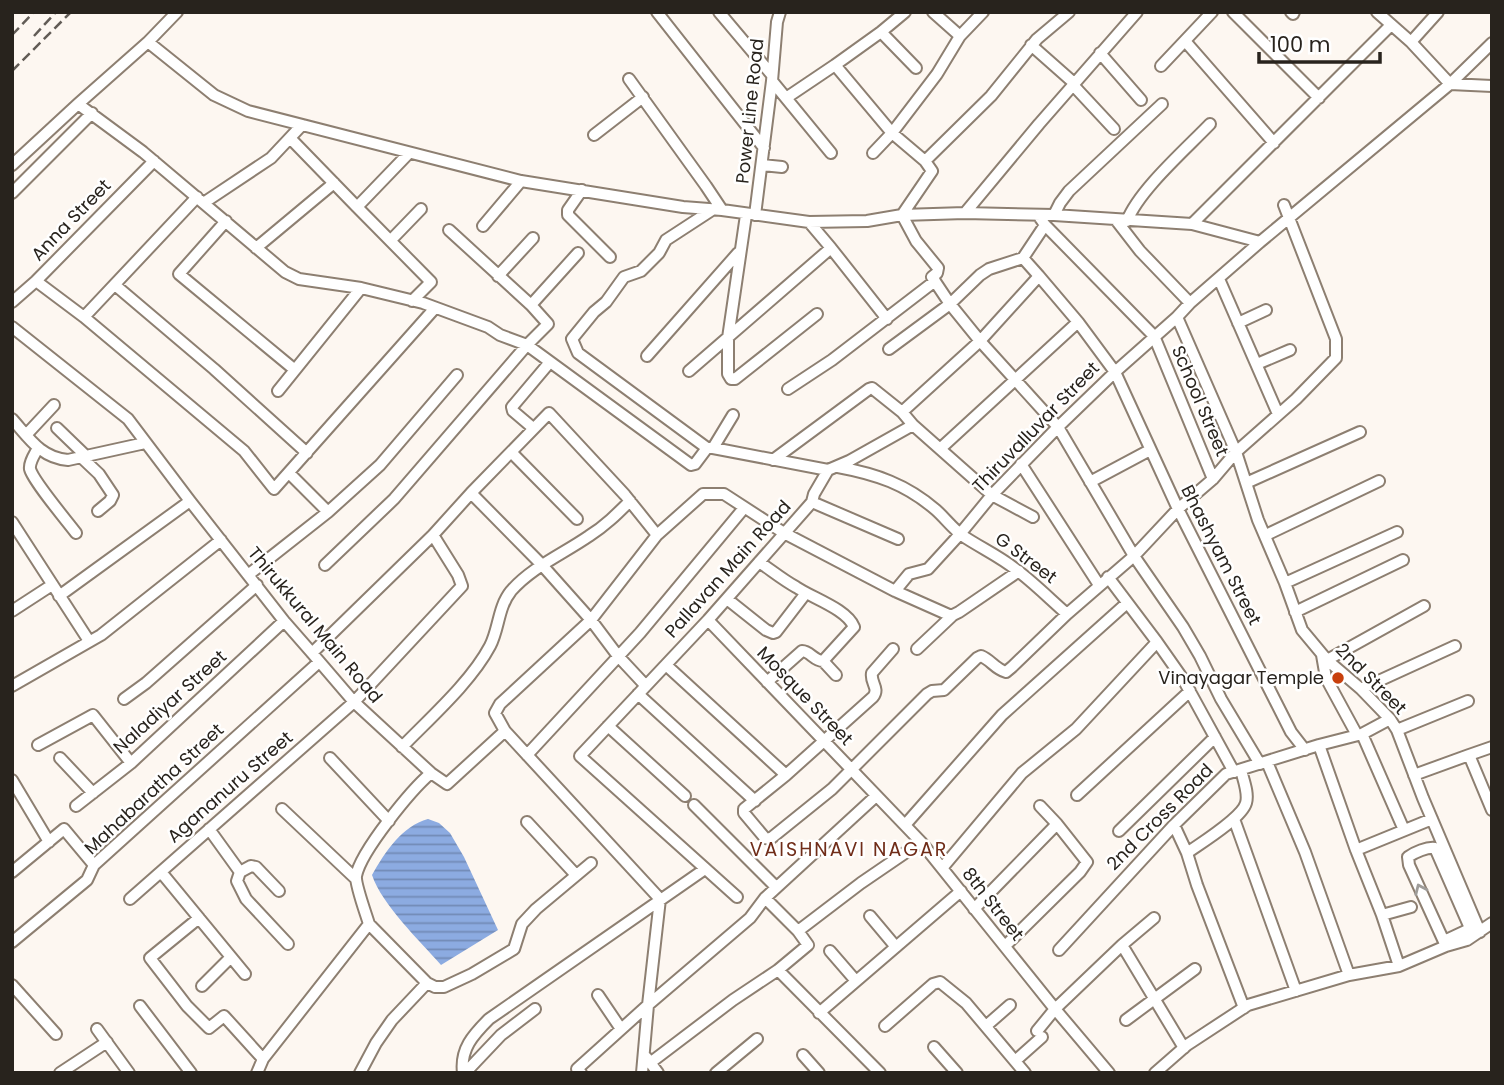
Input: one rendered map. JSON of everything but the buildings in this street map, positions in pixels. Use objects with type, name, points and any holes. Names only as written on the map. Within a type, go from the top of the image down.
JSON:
[{"type":"street","points":[[12,164],[148,42],[177,12]]},
{"type":"street","points":[[657,12],[764,148]]},
{"type":"street","points":[[719,12],[831,153]]},
{"type":"street","name":"Power Line Road","points":[[780,12],[762,165],[751,215],[739,252],[728,338],[728,374],[731,379],[735,379],[817,314]]},
{"type":"street","points":[[786,98],[881,32],[905,12]]},
{"type":"street","points":[[933,12],[960,36]]},
{"type":"street","points":[[873,153],[937,74],[960,36],[982,12]]},
{"type":"street","points":[[925,162],[991,96],[1031,45],[1069,12]]},
{"type":"street","points":[[965,213],[1138,12]]},
{"type":"street","points":[[1161,66],[1212,12]]},
{"type":"street","points":[[1233,12],[1318,98]]},
{"type":"street","points":[[1377,12],[1450,83],[1492,86]]},
{"type":"street","points":[[1410,42],[1438,12]]},
{"type":"street","points":[[1192,225],[1391,25]]},
{"type":"street","points":[[881,32],[916,68]]},
{"type":"street","points":[[1185,41],[1273,142]]},
{"type":"street","points":[[148,42],[214,95],[248,111],[521,181],[683,207],[809,222],[867,221],[902,215],[965,213],[1054,215],[1192,225],[1260,242]]},
{"type":"street","name":"Thiruvalluvar Street","points":[[895,591],[909,574],[928,569],[1021,464],[1154,336],[1260,242],[1450,83],[1492,43]]},
{"type":"street","points":[[1031,45],[1074,84],[1114,129]]},
{"type":"street","points":[[1100,53],[1141,100]]},
{"type":"street","points":[[835,65],[891,132],[932,170],[902,215]]},
{"type":"street","points":[[629,79],[706,186],[717,210]]},
{"type":"street","points":[[594,135],[643,97]]},
{"type":"street","points":[[78,104],[154,161],[285,272],[299,279],[361,288],[412,301],[488,327],[500,335],[527,345],[691,465],[710,448],[733,415]]},
{"type":"street","points":[[1054,215],[1069,191],[1162,104]]},
{"type":"street","points":[[12,193],[92,113]]},
{"type":"street","points":[[1121,220],[1210,124]]},
{"type":"street","points":[[84,317],[201,200],[271,158],[302,125]]},
{"type":"street","points":[[290,138],[431,282],[412,301]]},
{"type":"street","points":[[357,207],[409,153]]},
{"type":"street","name":"Anna Street","points":[[12,302],[154,161]]},
{"type":"street","points":[[762,165],[782,167]]},
{"type":"street","points":[[483,226],[521,181]]},
{"type":"street","points":[[256,248],[334,183]]},
{"type":"street","points":[[582,190],[568,210],[568,215],[610,257]]},
{"type":"street","points":[[893,649],[872,673],[871,679],[876,688],[873,697],[786,775],[745,807],[744,813],[765,838],[770,839],[832,789],[927,694],[944,690],[977,658],[987,658],[999,670],[1006,672],[1134,556],[1178,509],[1213,479],[1236,452],[1330,366],[1336,358],[1336,339],[1284,205]]},
{"type":"street","points":[[391,240],[421,209]]},
{"type":"street","points":[[710,448],[578,353],[572,339],[606,302],[624,277],[641,271],[659,253],[666,240],[717,210]]},
{"type":"street","points":[[902,215],[916,241],[938,268],[932,277],[950,304],[1058,427],[1134,556],[1200,656],[1221,699],[1264,763],[1305,852],[1349,975]]},
{"type":"street","points":[[1038,215],[1154,336]]},
{"type":"street","points":[[1121,220],[1147,259],[1190,303]]},
{"type":"street","points":[[226,222],[179,274],[295,370]]},
{"type":"street","points":[[809,222],[887,319]]},
{"type":"street","points":[[889,348],[950,304],[980,275],[989,269],[1023,258],[1045,225]]},
{"type":"street","points":[[325,565],[394,499],[548,324],[449,230]]},
{"type":"street","points":[[498,276],[533,238]]},
{"type":"street","points":[[689,371],[831,248]]},
{"type":"street","points":[[647,356],[739,252]]},
{"type":"street","points":[[531,305],[578,253]]},
{"type":"street","name":"Bhashyam Street","points":[[1023,258],[1079,323],[1115,372],[1178,509],[1291,732],[1305,750]]},
{"type":"street","points":[[902,412],[980,341],[1039,276]]},
{"type":"street","points":[[1219,279],[1278,414]]},
{"type":"street","points":[[36,281],[84,317],[244,451],[274,489],[435,308]]},
{"type":"street","points":[[788,389],[832,360],[934,281]]},
{"type":"street","points":[[115,285],[307,453]]},
{"type":"street","points":[[278,391],[361,288]]},
{"type":"street","points":[[1238,323],[1266,310]]},
{"type":"street","name":"2nd Street","points":[[1177,317],[1236,452],[1258,520],[1302,630],[1324,657],[1361,689],[1397,730],[1476,928]]},
{"type":"street","points":[[941,448],[1079,323]]},
{"type":"street","name":"Thirukkural Main Road","points":[[12,327],[128,419],[315,658],[354,702],[431,773]]},
{"type":"street","name":"School Street","points":[[1154,336],[1213,479]]},
{"type":"street","points":[[1257,364],[1290,350]]},
{"type":"street","points":[[550,362],[512,407],[513,411],[533,429],[549,413],[630,501],[657,535]]},
{"type":"street","points":[[248,575],[328,512],[380,465],[457,375]]},
{"type":"street","points":[[773,460],[872,388],[992,495],[1033,517]]},
{"type":"street","points":[[26,435],[54,405]]},
{"type":"street","points":[[12,419],[38,448],[57,459],[68,460],[145,443]]},
{"type":"street","points":[[832,469],[913,425]]},
{"type":"street","points":[[57,428],[84,456],[88,465],[99,474],[113,495],[98,511]]},
{"type":"street","name":"Mahabaratha Street","points":[[12,942],[87,880],[94,865],[315,658],[533,429]]},
{"type":"street","points":[[1246,483],[1360,432]]},
{"type":"street","points":[[38,448],[30,468],[76,533]]},
{"type":"street","name":"G Street","points":[[710,448],[832,469],[862,471],[894,482],[934,508],[960,534],[1019,571],[1067,614]]},
{"type":"street","points":[[1090,482],[1150,450]]},
{"type":"street","points":[[511,452],[577,519]]},
{"type":"street","points":[[1021,464],[1104,581],[1127,603],[1157,642],[1190,691],[1237,771],[1247,802],[1234,819],[1187,853]]},
{"type":"street","name":"Pallavan Main Road","points":[[705,869],[580,756],[708,620],[812,502],[814,494],[832,469]]},
{"type":"street","points":[[289,473],[328,512]]},
{"type":"street","points":[[1266,535],[1379,481]]},
{"type":"street","points":[[471,493],[542,565],[591,620],[642,690],[755,801]]},
{"type":"street","points":[[642,1073],[647,1059],[648,1005],[660,899],[505,731],[495,713],[500,704],[591,620],[657,535],[703,494],[724,494],[784,533],[895,591],[953,615]]},
{"type":"street","points":[[59,596],[190,501]]},
{"type":"street","points":[[402,747],[478,664],[492,644],[504,601],[517,584],[542,565],[587,538],[630,501]]},
{"type":"street","points":[[812,502],[898,539]]},
{"type":"street","points":[[527,755],[640,633],[744,508]]},
{"type":"street","points":[[12,522],[16,535],[89,641]]},
{"type":"street","points":[[1285,583],[1397,532]]},
{"type":"street","name":"Agananuru Street","points":[[130,899],[354,702],[463,586],[433,535]]},
{"type":"street","points":[[12,686],[100,635],[221,540]]},
{"type":"street","points":[[1295,612],[1403,560]]},
{"type":"street","points":[[759,562],[833,607],[854,624],[853,631],[823,661]]},
{"type":"street","points":[[917,649],[953,615],[1019,571]]},
{"type":"street","points":[[12,611],[52,585]]},
{"type":"street","points":[[124,699],[146,683],[257,585]]},
{"type":"street","points":[[726,599],[773,634],[806,593]]},
{"type":"street","points":[[905,825],[1002,715],[1127,603]]},
{"type":"street","points":[[1404,830],[1360,734],[1326,678],[1324,657],[1424,606]]},
{"type":"street","name":"Mosque Street","points":[[708,620],[876,796]]},
{"type":"street","name":"Naladiyar Street","points":[[76,806],[131,763],[284,621]]},
{"type":"street","points":[[943,867],[1022,773],[1076,729],[1157,642]]},
{"type":"street","points":[[1361,689],[1455,646]]},
{"type":"street","points":[[767,682],[802,651],[823,661],[835,675]]},
{"type":"street","points":[[666,665],[786,775]]},
{"type":"street","points":[[1077,795],[1190,691]]},
{"type":"street","points":[[1397,730],[1468,701]]},
{"type":"street","points":[[38,745],[93,715],[131,763]]},
{"type":"street","name":"2nd Cross Road","points":[[1059,950],[1174,825],[1226,774],[1360,734],[1390,719]]},
{"type":"street","points":[[608,726],[685,796]]},
{"type":"street","points":[[355,878],[364,858],[389,821],[421,782],[431,773],[447,784],[505,731]]},
{"type":"street","points":[[1119,831],[1215,737]]},
{"type":"street","points":[[1320,745],[1399,966]]},
{"type":"street","points":[[1414,775],[1492,747]]},
{"type":"street","points":[[1469,755],[1492,810]]},
{"type":"street","points":[[60,758],[93,793]]},
{"type":"street","points":[[330,758],[389,821]]},
{"type":"street","points":[[12,780],[49,842]]},
{"type":"street","points":[[577,1071],[648,1005],[750,918],[776,887],[876,796]]},
{"type":"street","name":"8th Street","points":[[876,796],[943,867],[974,909],[1109,1073]]},
{"type":"street","points":[[694,805],[776,887]]},
{"type":"street","points":[[1005,946],[1087,862],[1040,806]]},
{"type":"street","points":[[282,809],[355,878],[369,924],[427,983],[435,987],[444,987],[472,974],[514,949],[522,924],[591,863]]},
{"type":"street","points":[[1234,819],[1296,991]]},
{"type":"street","points":[[1356,850],[1433,819]]},
{"type":"street","points":[[527,822],[576,875]]},
{"type":"street","points":[[974,909],[1057,824]]},
{"type":"street","points":[[1174,825],[1187,853],[1244,1008]]},
{"type":"street","points":[[12,872],[64,829],[94,865]]},
{"type":"street","points":[[209,829],[240,872]]},
{"type":"street","points":[[797,931],[921,842]]},
{"type":"street","points":[[1445,944],[1409,865],[1408,857],[1431,847],[1435,848],[1476,928]]},
{"type":"street","points":[[279,891],[256,867],[251,866],[240,872],[237,881],[246,898],[288,944]]},
{"type":"street","points":[[464,1073],[461,1059],[478,1031],[489,1019],[705,869],[737,897]]},
{"type":"street","points":[[161,872],[245,974]]},
{"type":"street","points":[[819,1013],[961,891]]},
{"type":"street","points":[[647,1059],[778,970],[807,947],[807,943],[797,931],[765,898]]},
{"type":"street","points":[[1382,915],[1411,907]]},
{"type":"street","points":[[870,916],[895,947]]},
{"type":"street","points":[[199,918],[150,958],[187,1006],[209,1028],[224,1016],[263,1059]]},
{"type":"street","points":[[1015,1061],[1039,1034],[1055,1009],[1154,918]]},
{"type":"street","points":[[1155,1073],[1184,1048],[1244,1008],[1349,975],[1399,966],[1445,944],[1467,940],[1476,928],[1492,923]]},
{"type":"street","points":[[257,1073],[263,1059],[369,924]]},
{"type":"street","points":[[1122,945],[1184,1048]]},
{"type":"street","points":[[830,951],[856,981]]},
{"type":"street","points":[[202,986],[231,957]]},
{"type":"street","points":[[1126,1020],[1195,969]]},
{"type":"street","points":[[778,970],[880,1073]]},
{"type":"street","points":[[360,1073],[392,1020],[427,983]]},
{"type":"street","points":[[885,1026],[933,984],[944,984],[986,1026],[1025,1073]]},
{"type":"street","points":[[12,985],[56,1034]]},
{"type":"street","points":[[598,995],[621,1029]]},
{"type":"street","points":[[986,1026],[1010,1005]]},
{"type":"street","points":[[140,1006],[191,1073]]},
{"type":"street","points":[[464,1073],[501,1035],[535,1009]]},
{"type":"street","points":[[97,1029],[129,1073]]},
{"type":"street","points":[[716,1073],[757,1039]]},
{"type":"street","points":[[60,1073],[107,1042]]},
{"type":"street","points":[[934,1048],[957,1073]]},
{"type":"street","points":[[803,1055],[819,1073]]},
{"type":"street","points":[[647,1059],[658,1073]]},
{"type":"water","points":[[428,819],[439,823],[450,833],[498,930],[441,965],[393,910],[372,875],[402,834]]},
{"type":"railway","points":[[12,35],[34,12]]},
{"type":"railway","points":[[34,36],[56,12]]},
{"type":"railway","points":[[12,71],[71,12]]},
{"type":"place","name":"Vinayagar Temple","points":[[1338,678]]},
{"type":"district","name":"VAISHNAVI NAGAR","points":[[849,849]]}]
